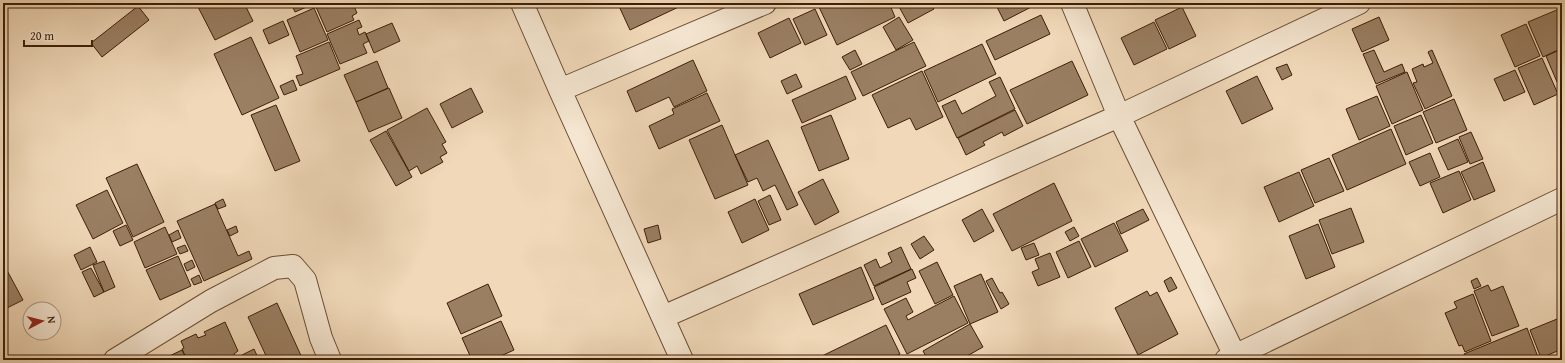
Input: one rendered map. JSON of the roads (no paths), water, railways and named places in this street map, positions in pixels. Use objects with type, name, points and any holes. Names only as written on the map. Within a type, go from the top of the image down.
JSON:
[{"type":"street","points":[[522,3],[682,360]]},
{"type":"street","points":[[560,90],[766,3]]},
{"type":"street","points":[[1072,3],[1119,116],[1231,358],[1562,199]]},
{"type":"street","points":[[663,317],[1119,116],[1359,3]]},
{"type":"street","points":[[115,360],[211,301],[274,268],[293,266],[305,280],[321,338],[330,360]]}]
